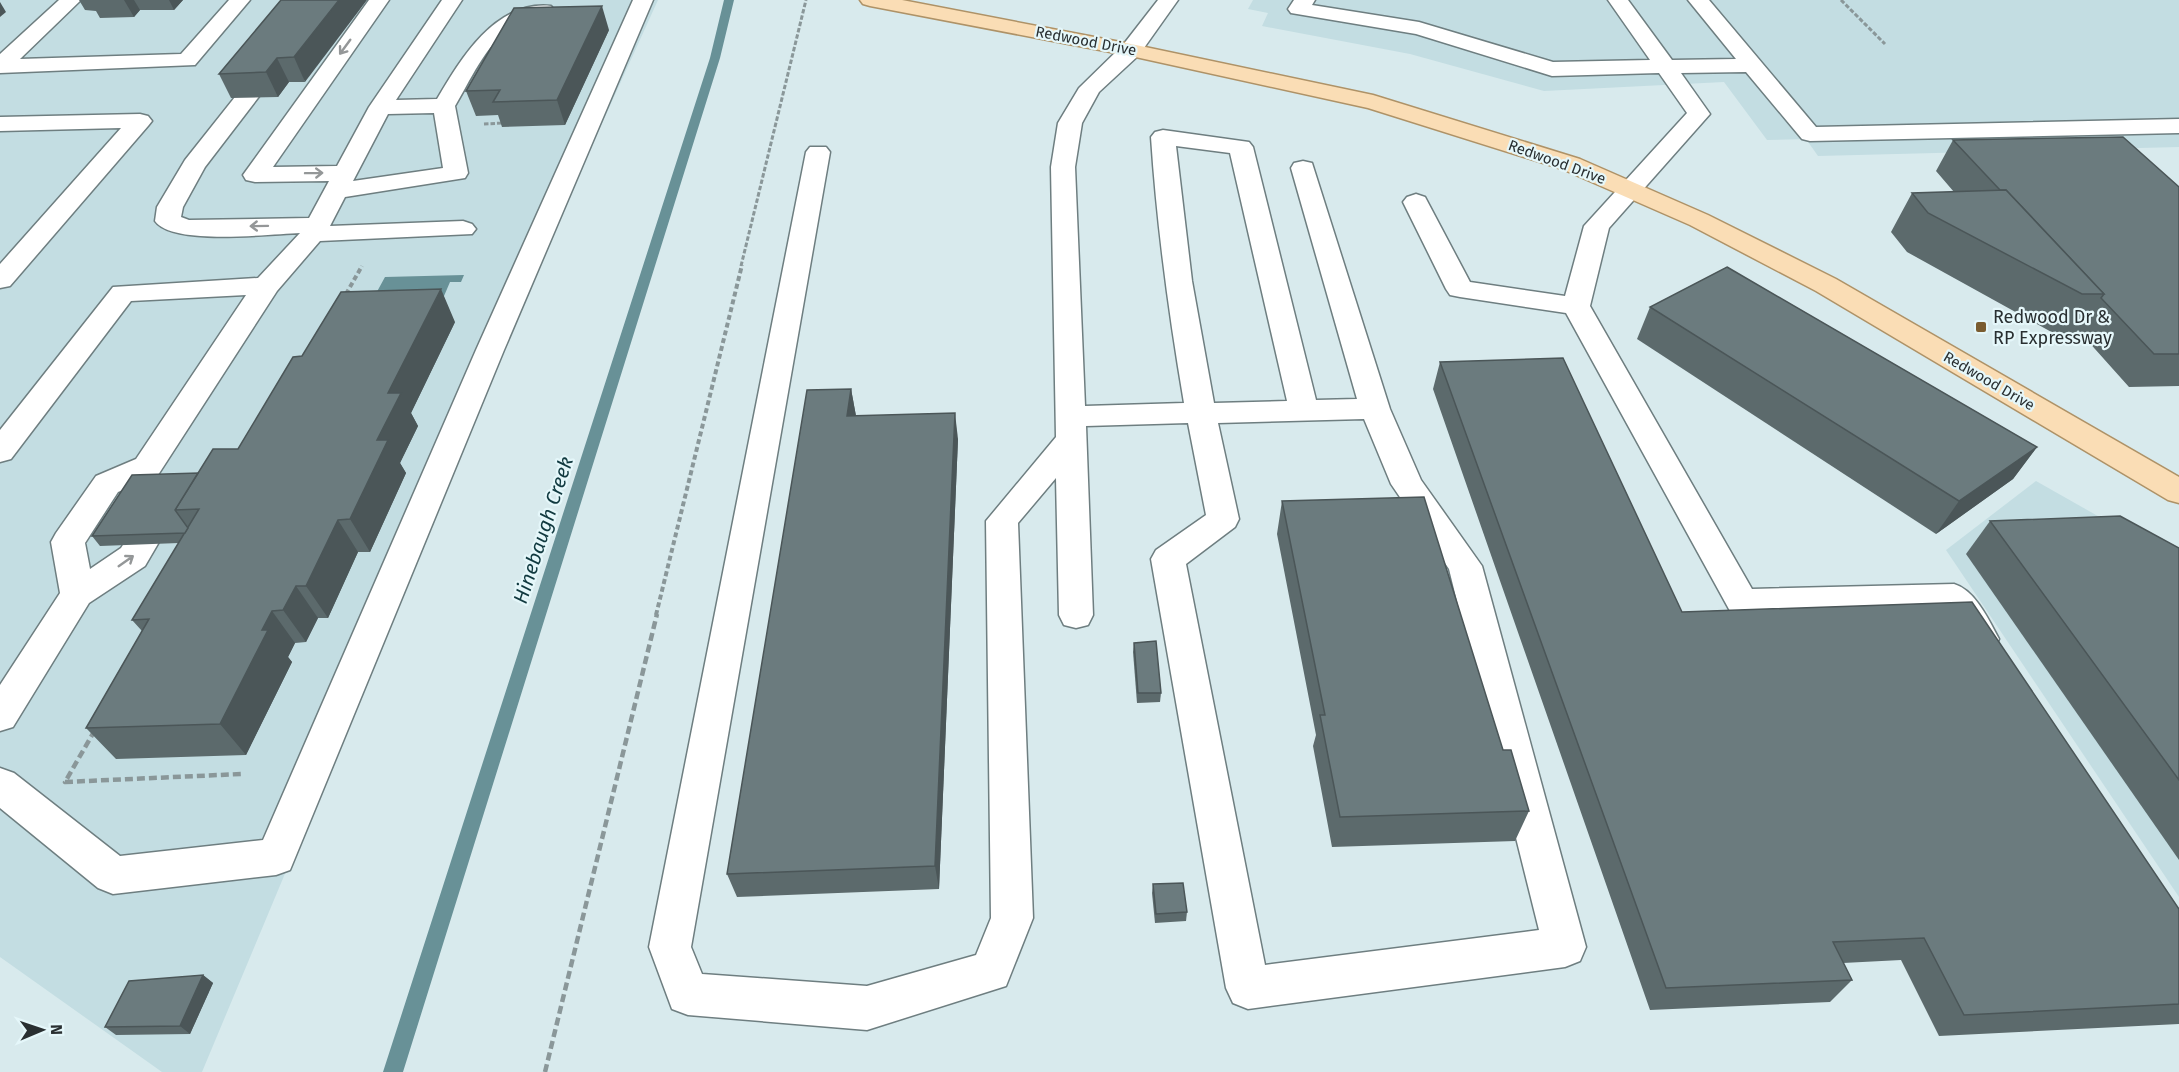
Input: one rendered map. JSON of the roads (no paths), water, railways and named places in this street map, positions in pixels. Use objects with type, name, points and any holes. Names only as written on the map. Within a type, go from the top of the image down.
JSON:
[{"type":"main road","name":"Redwood Drive","points":[[870,0],[1131,50],[1373,102],[1570,164],[1698,220],[1826,285],[2179,492]]},
{"type":"street","points":[[0,66],[71,0]]},
{"type":"street","points":[[0,66],[187,60],[240,0]]},
{"type":"street","points":[[323,0],[194,165],[170,207],[168,221],[186,228],[315,230],[346,233],[463,229]]},
{"type":"street","points":[[379,0],[281,108],[255,175],[340,182],[456,173],[444,106],[484,42],[495,30],[528,8],[568,12]]},
{"type":"street","points":[[77,594],[68,542],[107,484],[147,467],[266,286],[315,230],[380,107],[452,0]]},
{"type":"street","points":[[0,785],[113,875],[276,856],[490,350],[643,0]]},
{"type":"street","points":[[1076,615],[1064,167],[1070,123],[1090,88],[1131,50],[1168,0]]},
{"type":"street","points":[[1305,0],[1298,9],[1419,27],[1552,69],[1752,65]]},
{"type":"street","points":[[1618,0],[1699,114],[1597,226],[1576,306],[1742,602],[1954,597],[1999,667]]},
{"type":"street","points":[[1698,0],[1810,134],[2179,126]]},
{"type":"street","points":[[230,118],[257,106],[281,108]]},
{"type":"street","points":[[380,107],[444,106]]},
{"type":"street","points":[[0,124],[140,121],[0,280]]},
{"type":"street","points":[[1303,168],[1375,409],[1407,484],[1465,566],[1565,947],[1248,988],[1168,559],[1223,519],[1200,413],[1168,213],[1163,137],[1242,147],[1304,411]]},
{"type":"street","points":[[818,152],[670,946],[688,994],[867,1008],[991,970],[1012,918],[1002,521],[1071,427],[1200,413],[1375,409]]},
{"type":"street","points":[[1416,202],[1460,289],[1576,306]]},
{"type":"street","points":[[0,451],[123,292],[266,286]]},
{"type":"street","points":[[0,716],[77,594],[133,557],[181,479],[147,467]]},
{"type":"waterway","name":"Hinebaugh Creek","points":[[393,1072],[715,58],[729,0]]},
{"type":"place","name":"Redwood Dr & RP Expressway","points":[[1981,327]]}]
